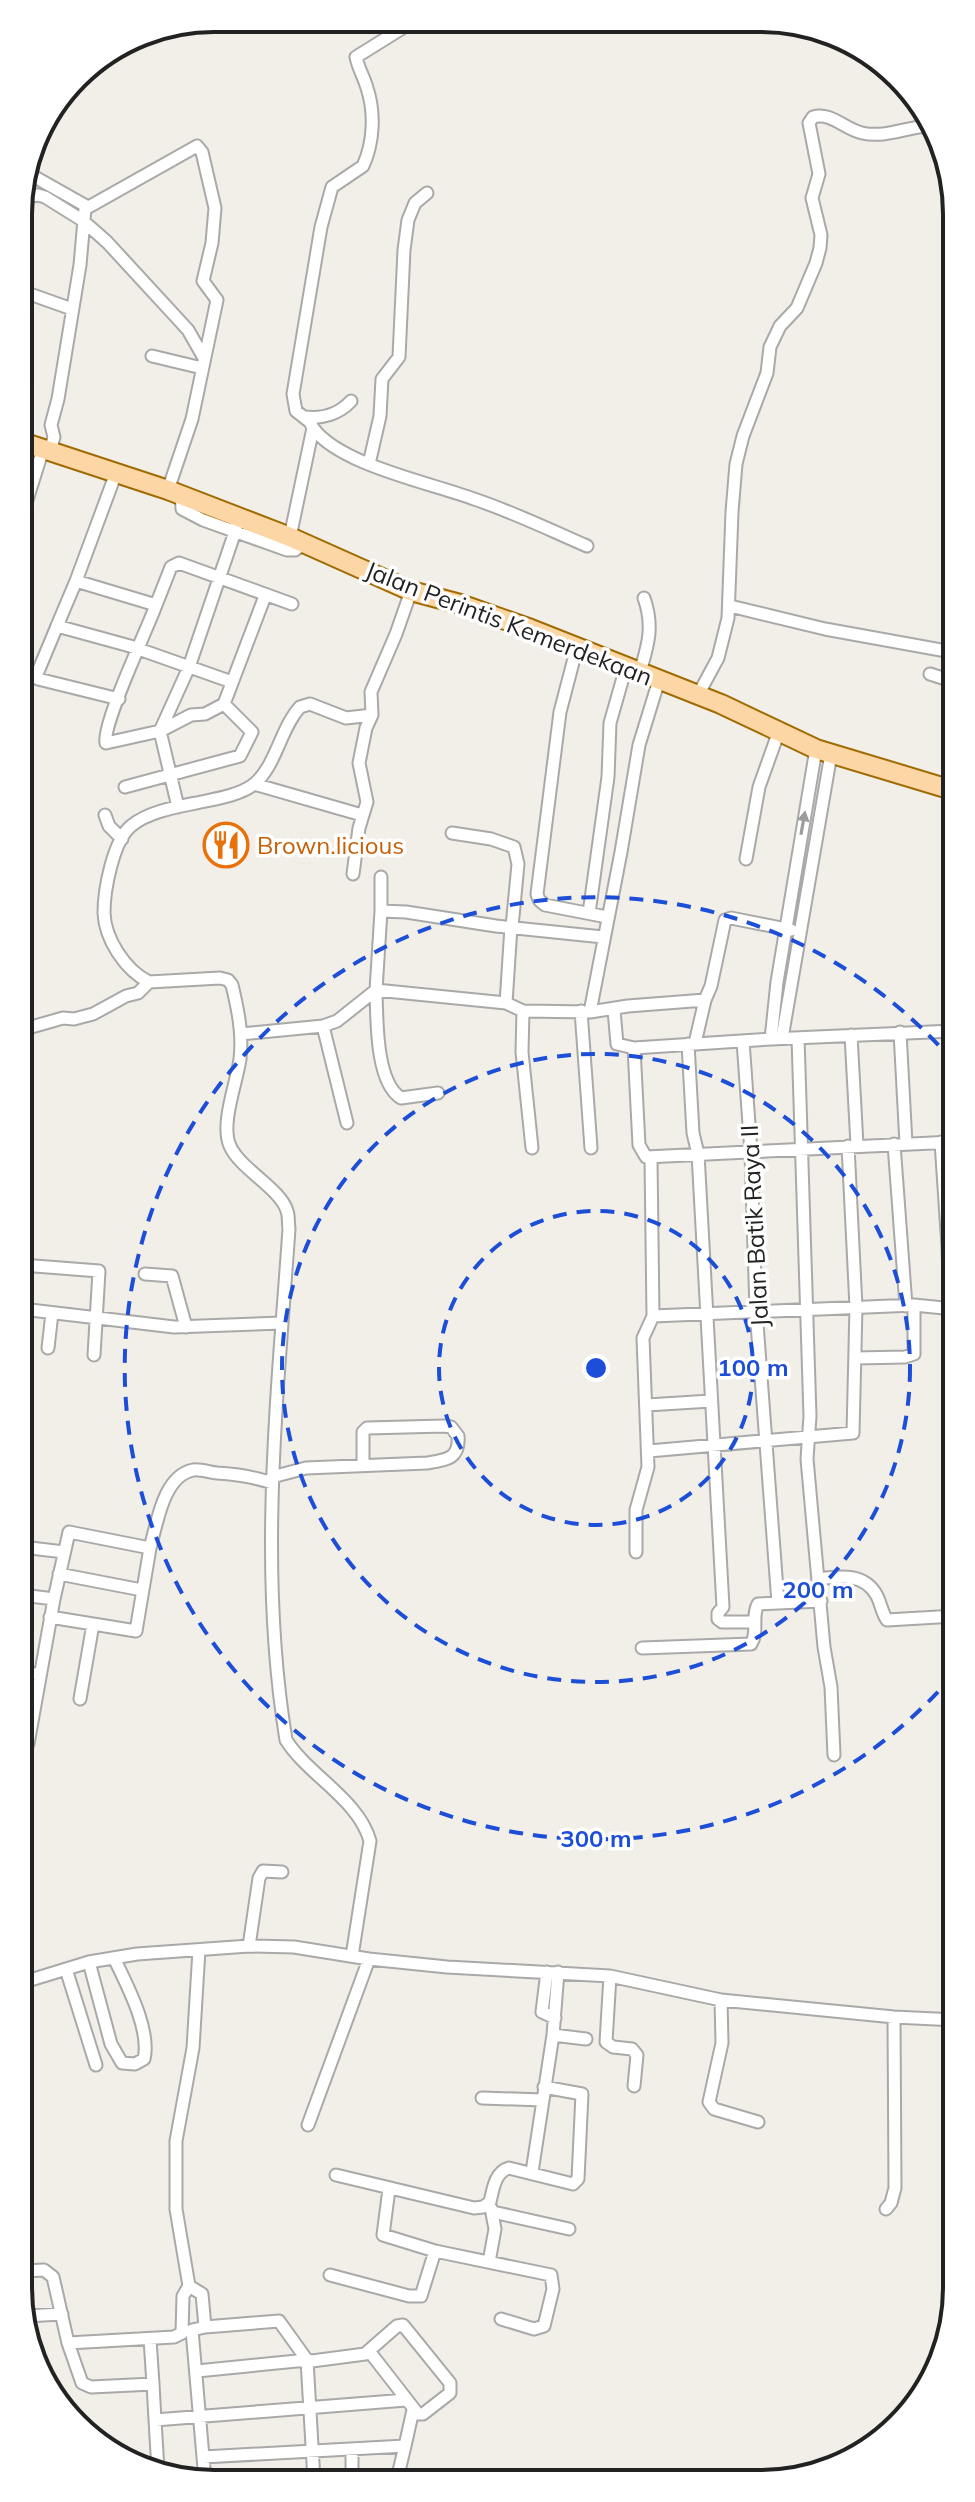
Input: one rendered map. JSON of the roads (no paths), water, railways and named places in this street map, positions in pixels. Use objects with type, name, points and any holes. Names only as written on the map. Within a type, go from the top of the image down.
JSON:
[{"type":"main road","name":"Jalan Perintis Kemerdekaan","points":[[32,445],[175,492],[238,524],[297,540],[411,591],[460,604],[577,647],[698,695],[824,751],[943,787]]},
{"type":"street","points":[[396,32],[356,57],[368,88],[373,114],[371,133],[363,166],[332,187],[321,227],[293,407],[327,443],[369,464],[477,500],[587,546]]},
{"type":"street","points":[[698,695],[718,658],[730,606],[732,512],[736,464],[743,436],[767,373],[770,347],[780,326],[797,308],[820,248],[819,224],[812,202],[819,174],[809,123],[813,117],[821,115],[860,133],[882,135],[920,125]]},
{"type":"street","points":[[85,213],[193,147],[200,148],[215,208],[212,243],[203,281],[217,300],[175,492]]},
{"type":"street","points":[[36,178],[85,213],[107,242],[188,330],[204,357]]},
{"type":"street","points":[[38,195],[46,183]]},
{"type":"street","points":[[369,464],[380,416],[382,379],[399,357],[403,258],[408,220],[415,203],[427,193]]},
{"type":"street","points":[[33,196],[85,213]]},
{"type":"street","points":[[32,488],[54,438],[51,425],[80,265],[85,213]]},
{"type":"street","points":[[32,295],[72,309]]},
{"type":"street","points":[[152,356],[204,357]]},
{"type":"street","points":[[304,417],[316,419],[338,412],[351,401]]},
{"type":"street","points":[[297,540],[313,428]]},
{"type":"street","points":[[116,473],[37,674],[38,679],[119,699]]},
{"type":"street","points":[[178,807],[160,731],[189,667],[238,524]]},
{"type":"street","points":[[265,596],[224,704],[205,714],[191,715],[160,731],[106,743],[105,737],[119,699],[175,563],[292,604]]},
{"type":"street","points":[[76,581],[156,605]]},
{"type":"street","points":[[353,874],[362,815],[367,802],[359,763],[372,715],[371,692],[411,591]]},
{"type":"street","points":[[589,913],[608,777],[610,723],[651,631],[644,598]]},
{"type":"street","points":[[730,606],[825,629],[943,650]]},
{"type":"street","points":[[57,626],[140,649],[232,682]]},
{"type":"street","points":[[577,647],[560,712],[537,894],[545,905],[607,917]]},
{"type":"street","points":[[930,674],[943,678]]},
{"type":"street","points":[[591,1148],[585,1012],[621,852],[639,745],[659,680]]},
{"type":"street","points":[[125,787],[237,758],[244,752],[251,737],[251,728],[224,704]]},
{"type":"street","points":[[352,1956],[370,1841],[366,1827],[325,1780],[295,1754],[286,1740],[270,1598],[272,1480],[289,1229],[287,1209],[234,1153],[227,1138],[241,1034],[232,985],[220,978],[149,982],[130,969],[119,953],[104,917],[109,874],[122,839],[131,826],[178,807],[221,797],[254,784],[262,776],[300,707],[310,704],[346,718],[372,715]]},
{"type":"street","points":[[172,707],[191,715]]},
{"type":"street","points":[[746,859],[759,787],[779,731]]},
{"type":"street","points":[[776,1038],[777,982],[797,860],[824,751]]},
{"type":"street","points":[[776,1038],[791,985],[812,864],[824,751]]},
{"type":"street","points":[[254,784],[362,815]]},
{"type":"street","points":[[105,815],[109,826],[122,839]]},
{"type":"street","points":[[452,833],[491,839],[514,847],[518,864],[506,1003]]},
{"type":"street","points":[[797,860],[812,864]]},
{"type":"street","points":[[381,877],[376,990],[378,1047],[392,1091],[401,1098],[438,1093]]},
{"type":"street","points":[[381,911],[603,937]]},
{"type":"street","points":[[755,1622],[722,1622],[718,1619],[723,1607],[698,1154],[693,1133],[692,1044],[711,986],[725,920],[731,918],[800,932]]},
{"type":"street","points":[[32,1027],[93,1014],[138,993],[149,982]]},
{"type":"street","points":[[777,982],[791,985]]},
{"type":"street","points":[[241,1034],[323,1026],[337,1021],[376,990],[506,1003],[523,1011],[585,1012],[705,1000]]},
{"type":"street","points":[[614,1010],[617,1044],[634,1048],[943,1031]]},
{"type":"street","points":[[523,1011],[522,1052],[532,1148]]},
{"type":"street","points":[[323,1026],[347,1123]]},
{"type":"street","points":[[856,1358],[914,1354],[900,1144],[900,1032]]},
{"type":"street","points":[[649,1451],[853,1433],[856,1307],[851,1035]]},
{"type":"street","points":[[798,1038],[809,1439],[807,1459],[824,1647],[831,1687],[834,1755]]},
{"type":"street","name":"Jalan Batik Raya II","points":[[743,1041],[751,1152],[756,1310],[778,1603]]},
{"type":"street","points":[[634,1048],[639,1145],[642,1155],[651,1158],[943,1142]]},
{"type":"street","points":[[636,1552],[636,1510],[648,1467],[649,1451],[643,1338],[653,1316],[651,1158]]},
{"type":"street","points":[[32,1266],[99,1271],[94,1355]]},
{"type":"street","points":[[145,1274],[172,1276],[186,1327]]},
{"type":"street","points":[[653,1316],[805,1308],[943,1308]]},
{"type":"street","points":[[32,1310],[186,1327],[282,1323]]},
{"type":"street","points":[[48,1348],[52,1313]]},
{"type":"street","points":[[647,1405],[711,1401]]},
{"type":"street","points":[[50,1617],[136,1631],[150,1548],[166,1497],[179,1476],[197,1469],[272,1480],[306,1468],[445,1461],[457,1451],[458,1436],[451,1427],[444,1426],[367,1428],[363,1432],[363,1465]]},
{"type":"street","points":[[32,1694],[40,1675],[69,1532],[150,1548]]},
{"type":"street","points":[[32,1548],[64,1552]]},
{"type":"street","points":[[59,1574],[142,1590]]},
{"type":"street","points":[[819,1579],[841,1576],[858,1579],[875,1592],[887,1620],[943,1617]]},
{"type":"street","points":[[32,1596],[54,1599]]},
{"type":"street","points":[[642,1648],[746,1645],[754,1641],[755,1606],[821,1601]]},
{"type":"street","points":[[80,1699],[93,1624]]},
{"type":"street","points":[[32,1674],[40,1675]]},
{"type":"street","points":[[249,1946],[259,1878],[263,1871],[282,1872]]},
{"type":"street","points":[[32,1980],[89,1962],[114,1958],[249,1946],[294,1947],[369,1959],[610,1976],[721,2000],[943,2019]]},
{"type":"street","points":[[199,1950],[193,2048],[176,2141],[176,2209],[189,2286],[183,2296],[187,2332],[197,2371],[204,2469]]},
{"type":"street","points":[[89,1962],[111,2044],[122,2063],[135,2064],[144,2059],[144,2033],[127,1984],[114,1958]]},
{"type":"street","points":[[308,2125],[369,1959]]},
{"type":"street","points":[[66,1969],[96,2065]]},
{"type":"street","points":[[532,2172],[555,2018],[552,1972]]},
{"type":"street","points":[[610,1976],[606,2042],[613,2047],[632,2049],[637,2055],[634,2086]]},
{"type":"street","points":[[721,2000],[722,2043],[709,2102],[714,2109],[758,2122]]},
{"type":"street","points":[[886,2209],[895,2188],[894,2017]]},
{"type":"street","points":[[553,2035],[586,2039]]},
{"type":"street","points":[[489,2262],[494,2240],[491,2207],[497,2177],[503,2170],[509,2168],[532,2172],[570,2185],[578,2179],[582,2094],[544,2087]]},
{"type":"street","points":[[482,2098],[542,2100]]},
{"type":"street","points":[[336,2175],[474,2208],[491,2207],[569,2229]]},
{"type":"street","points":[[389,2189],[383,2235],[435,2251],[549,2273],[553,2281],[544,2326],[534,2329],[501,2319]]},
{"type":"street","points":[[330,2275],[409,2296],[421,2296],[435,2251]]},
{"type":"street","points":[[32,2271],[44,2270],[53,2277],[68,2343],[86,2387],[153,2384]]},
{"type":"street","points":[[189,2286],[202,2294],[205,2327]]},
{"type":"street","points":[[35,2315],[62,2314]]},
{"type":"street","points":[[68,2343],[174,2337],[205,2327],[279,2321],[307,2360],[314,2470]]},
{"type":"street","points":[[197,2371],[365,2354],[397,2326],[403,2325],[450,2383],[450,2393],[423,2414],[410,2405],[369,2351]]},
{"type":"street","points":[[150,2339],[157,2460]]},
{"type":"street","points":[[155,2420],[310,2407],[410,2405]]},
{"type":"street","points":[[399,2470],[410,2405]]},
{"type":"street","points":[[203,2457],[405,2446]]},
{"type":"street","points":[[352,2450],[352,2470]]},
{"type":"place","name":"Brown.licious","points":[[226,845]]}]
